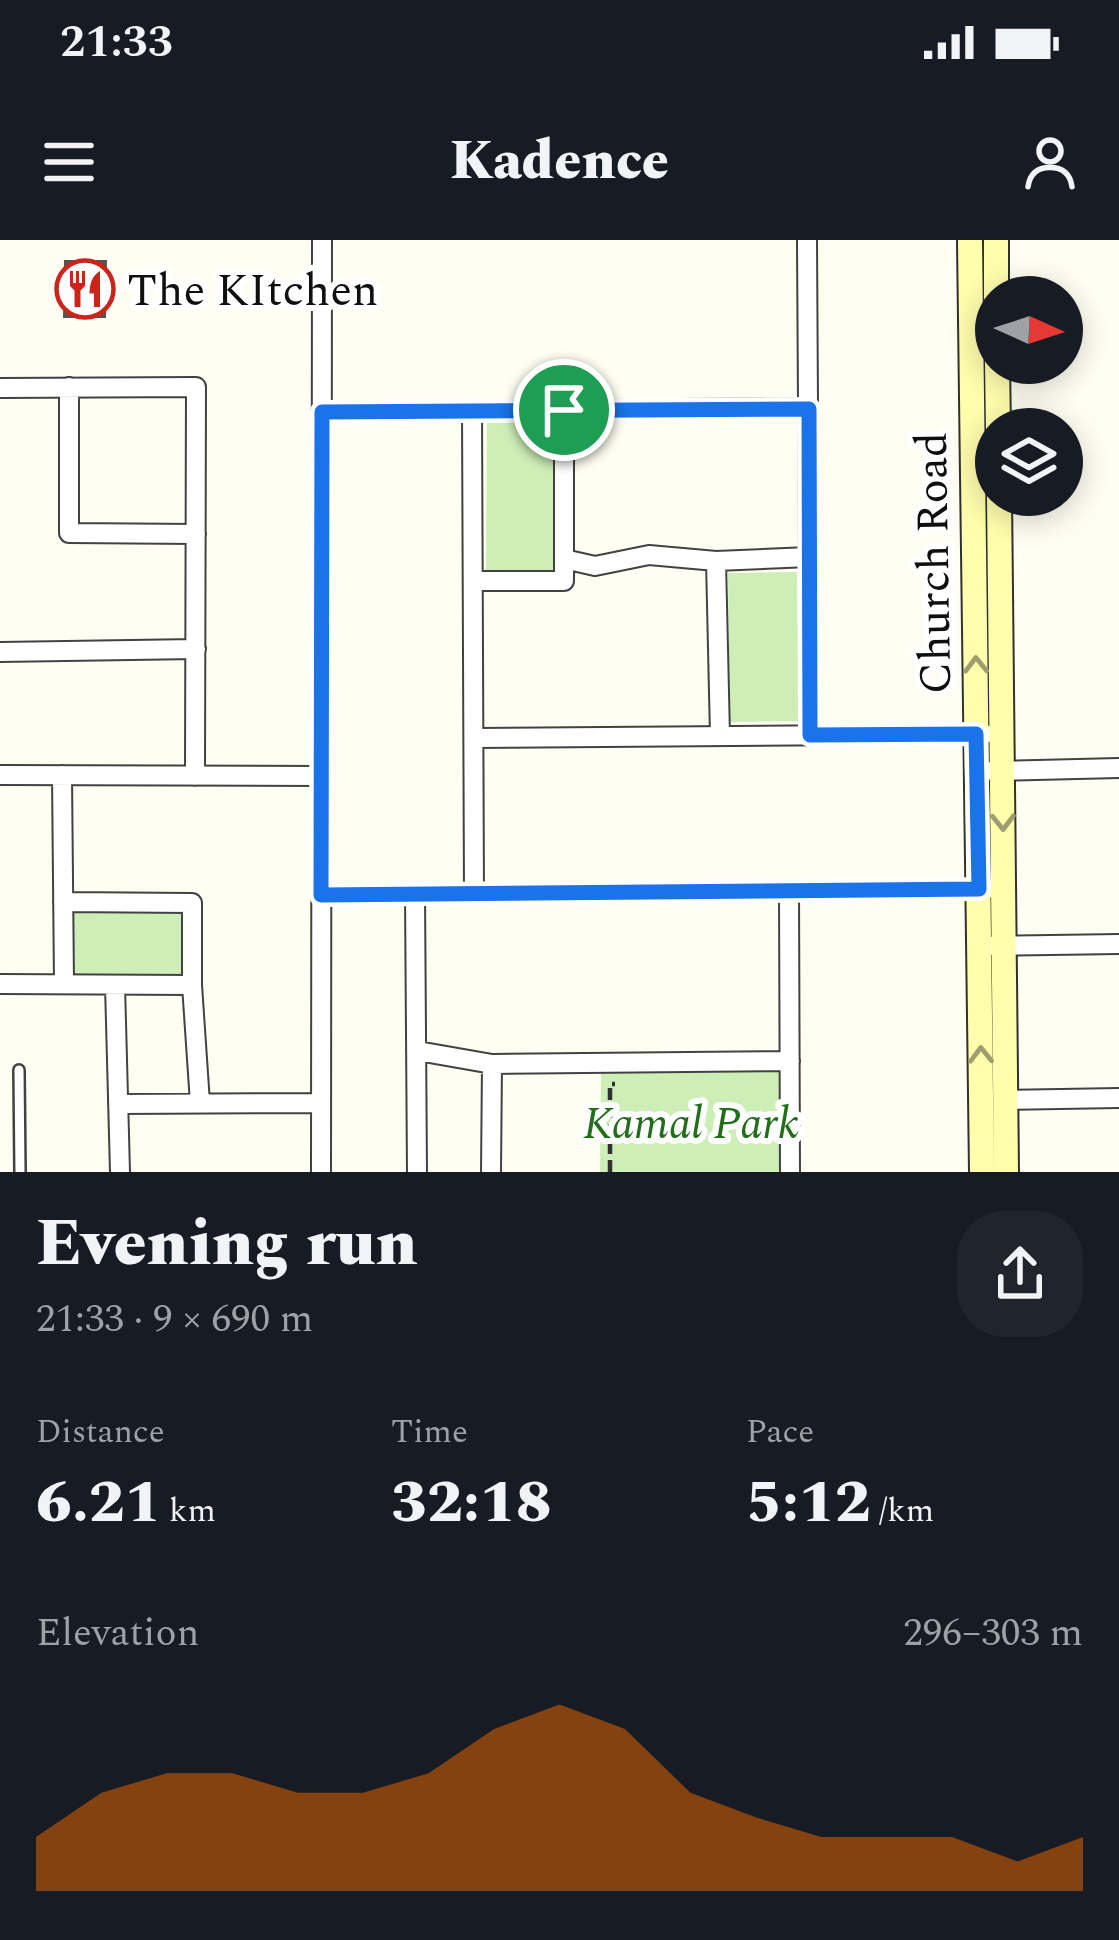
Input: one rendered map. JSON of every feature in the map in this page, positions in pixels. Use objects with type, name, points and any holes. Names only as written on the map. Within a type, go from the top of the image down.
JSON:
[{"type":"street","points":[[321,1172],[322,240]]},
{"type":"street","points":[[807,240],[810,735]]},
{"type":"street","name":"Church Road","points":[[983,241],[991,276]]},
{"type":"street","name":"Church Road","points":[[982,1172],[992,946],[983,241]]},
{"type":"street","points":[[70,387],[69,533],[196,533]]},
{"type":"street","points":[[0,388],[196,387],[195,776]]},
{"type":"street","points":[[322,412],[809,409]]},
{"type":"street","points":[[472,410],[474,894]]},
{"type":"street","points":[[473,581],[564,581],[564,410]]},
{"type":"street","name":"Church Road","points":[[989,734],[998,516]]},
{"type":"street","points":[[564,559],[595,566],[649,555],[716,562],[809,557]]},
{"type":"street","points":[[716,562],[719,736]]},
{"type":"street","points":[[0,652],[196,649]]},
{"type":"street","points":[[474,738],[989,734]]},
{"type":"street","points":[[990,771],[1119,768]]},
{"type":"street","points":[[0,775],[321,776]]},
{"type":"street","points":[[62,775],[64,985]]},
{"type":"street","points":[[321,895],[991,889]]},
{"type":"street","points":[[789,891],[790,1172]]},
{"type":"street","points":[[415,894],[417,1172]]},
{"type":"street","points":[[63,902],[192,903],[200,1103]]},
{"type":"street","points":[[992,946],[1119,944]]},
{"type":"street","name":"Church Road","points":[[992,946],[1006,1100],[1006,1172]]},
{"type":"street","points":[[0,984],[192,985]]},
{"type":"street","points":[[115,985],[120,1172]]},
{"type":"street","points":[[418,1051],[493,1064],[790,1061]]},
{"type":"street","points":[[491,1172],[493,1064]]},
{"type":"street","points":[[1006,1100],[1119,1098]]},
{"type":"street","points":[[118,1104],[321,1103]]},
{"type":"lane","points":[[19,1070],[20,1172]]},
{"type":"path","points":[[610,1172],[610,1084],[631,1084]]},
{"type":"green space","points":[[487,418],[554,419],[553,570],[486,570]]},
{"type":"green space","points":[[797,572],[799,721],[730,722],[728,573]]},
{"type":"green space","points":[[73,911],[185,911],[184,979],[72,978]]},
{"type":"green space","name":"Kamal Park","points":[[601,1070],[781,1072],[783,1172],[600,1172]]},
{"type":"building","name":"The KItchen","points":[[64,260],[107,260],[106,318],[63,318]]},
{"type":"place","name":"The KItchen","points":[[85,289]]},
{"type":"route","points":[[809,409],[810,735],[976,734],[979,889],[321,895],[322,412],[564,410],[809,409]]}]
